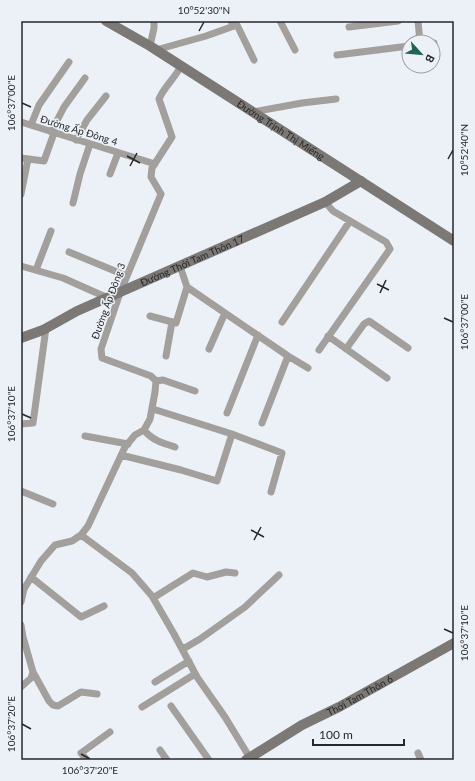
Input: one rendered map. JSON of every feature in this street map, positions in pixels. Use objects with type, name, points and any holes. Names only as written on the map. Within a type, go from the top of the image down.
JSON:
[{"type":"street","name":"Đường Trịnh Thị Miếng","points":[[106,21],[153,48],[454,241]]},
{"type":"street","points":[[154,21],[153,48],[206,36],[232,23],[237,25],[254,60]]},
{"type":"street","points":[[280,21],[295,50]]},
{"type":"street","points":[[349,27],[398,21]]},
{"type":"street","points":[[418,21],[419,34]]},
{"type":"street","points":[[337,55],[401,47]]},
{"type":"street","points":[[30,125],[39,106],[69,62]]},
{"type":"street","name":"Đường Ấp Đông 3","points":[[156,381],[151,376],[102,358],[101,349],[120,293],[161,194],[151,177],[152,168],[172,137],[159,99],[161,93],[181,66]]},
{"type":"street","points":[[21,194],[24,158],[44,161],[52,132],[64,108],[85,78]]},
{"type":"street","points":[[76,140],[87,120],[106,96]]},
{"type":"street","points":[[253,112],[302,103],[336,99]]},
{"type":"street","name":"Đường Ấp Đông 4","points":[[21,122],[155,164]]},
{"type":"street","points":[[73,203],[80,174],[90,144]]},
{"type":"street","points":[[110,174],[118,153]]},
{"type":"street","name":"Đường Thới Tam Thôn 17","points":[[21,338],[325,202],[361,181]]},
{"type":"street","points":[[319,350],[390,249],[386,242],[333,211],[325,202]]},
{"type":"street","points":[[282,322],[350,221]]},
{"type":"street","points":[[36,270],[51,231]]},
{"type":"street","points":[[69,252],[127,276]]},
{"type":"street","points":[[21,266],[63,278],[108,298]]},
{"type":"street","points":[[150,316],[176,323],[187,287],[180,266]]},
{"type":"street","points":[[187,287],[308,368]]},
{"type":"street","points":[[209,349],[225,313]]},
{"type":"street","points":[[346,349],[364,324],[369,321],[408,348]]},
{"type":"street","points":[[166,356],[172,322]]},
{"type":"street","points":[[21,424],[33,423],[46,328]]},
{"type":"street","points":[[227,413],[258,335]]},
{"type":"street","points":[[328,336],[386,378]]},
{"type":"street","points":[[262,423],[288,356]]},
{"type":"street","points":[[21,601],[24,590],[41,561],[55,545],[72,541],[81,535],[88,526],[121,455],[135,435],[144,430],[150,419],[153,409],[156,381],[163,380],[196,391]]},
{"type":"street","points":[[153,409],[232,434],[282,453],[271,492]]},
{"type":"street","points":[[144,430],[149,436],[158,442],[175,447]]},
{"type":"street","points":[[121,455],[181,470],[217,481],[232,434]]},
{"type":"street","points":[[85,436],[128,444]]},
{"type":"street","points":[[21,491],[53,504]]},
{"type":"street","points":[[81,535],[132,573],[153,598],[195,674],[248,759]]},
{"type":"street","points":[[153,598],[193,573],[207,577],[219,573],[235,573]]},
{"type":"street","points":[[182,649],[200,639],[245,607],[279,575]]},
{"type":"street","points":[[31,578],[81,616],[104,606]]},
{"type":"street","points":[[21,625],[33,672],[49,701],[53,705],[58,706],[81,692],[97,694]]},
{"type":"street","name":"Thới Tam Thôn 6","points":[[248,759],[302,725],[339,707],[454,643]]},
{"type":"street","points":[[155,682],[189,661]]},
{"type":"street","points":[[21,687],[31,678],[33,672]]},
{"type":"street","points":[[142,707],[195,674]]},
{"type":"street","points":[[171,706],[209,760]]},
{"type":"street","points":[[87,760],[81,753],[110,732]]},
{"type":"street","points":[[160,750],[167,760]]}]
